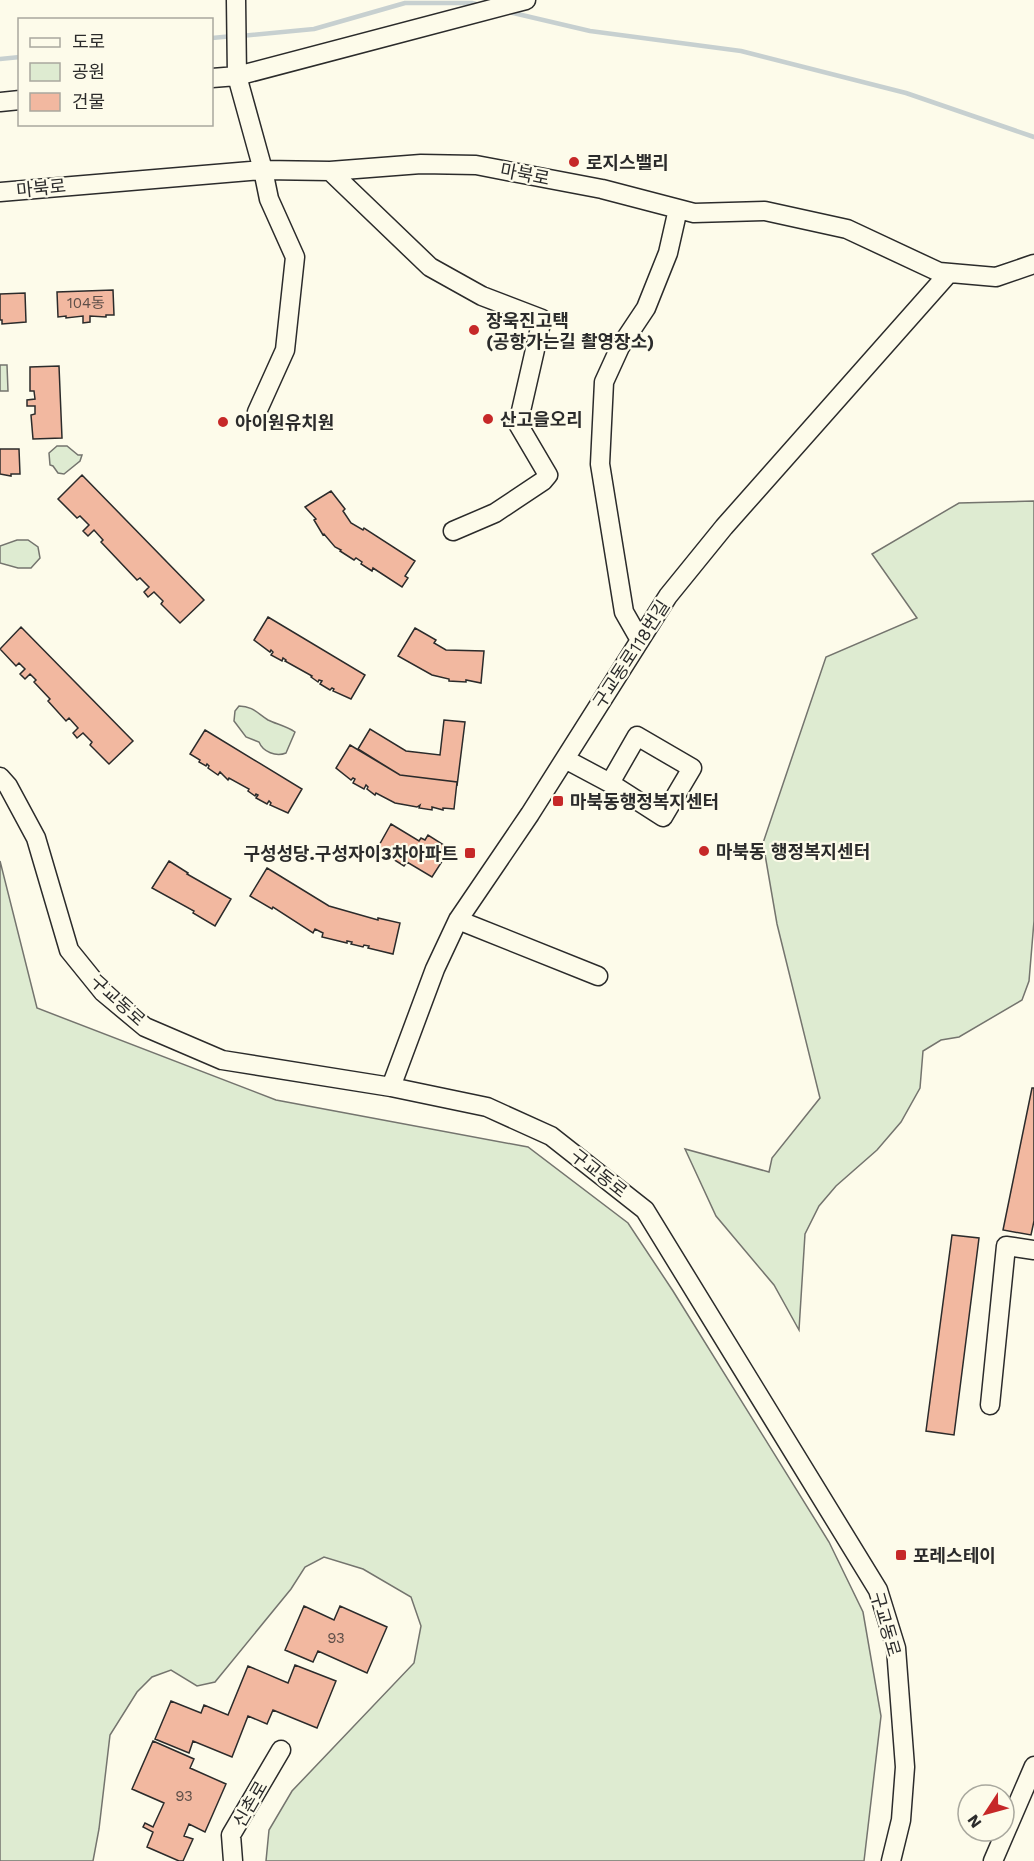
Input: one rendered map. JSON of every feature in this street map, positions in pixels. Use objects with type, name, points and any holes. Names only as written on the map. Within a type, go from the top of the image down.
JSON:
[{"type":"street","points":[[236,0],[237,75],[269,199],[295,257],[285,350],[257,412]]},
{"type":"street","points":[[213,78],[237,75],[526,0]]},
{"type":"street","points":[[0,102],[18,100]]},
{"type":"street","name":"마북로","points":[[0,192],[263,170],[330,171],[421,164],[476,165],[602,189],[694,213],[765,211],[847,229],[939,272],[996,277],[1034,264]]},
{"type":"street","points":[[330,171],[430,267],[482,296],[542,319],[518,424],[548,475],[543,481],[495,513],[453,531]]},
{"type":"street","points":[[640,640],[624,612],[600,464],[604,382],[620,347],[646,308],[668,253],[678,209]]},
{"type":"street","name":"구교동로118번길","points":[[391,1087],[435,969],[458,920],[565,759],[668,596],[724,527],[949,273]]},
{"type":"street","points":[[565,759],[610,783],[663,817],[692,768],[637,736],[610,783]]},
{"type":"street","name":"구교동로","points":[[0,777],[8,786],[36,838],[69,950],[103,992],[145,1027],[222,1060],[391,1087],[487,1107],[551,1136],[645,1210],[878,1590],[896,1648],[905,1767],[901,1820],[891,1861]]},
{"type":"street","points":[[458,920],[597,976]]},
{"type":"street","points":[[990,1405],[1006,1246],[1034,1250]]},
{"type":"street","name":"신촌로","points":[[233,1861],[231,1835],[281,1750]]},
{"type":"street","points":[[993,1861],[1034,1766]]},
{"type":"green space","points":[[0,365],[7,365],[8,391],[0,391]]},
{"type":"green space","points":[[57,446],[67,446],[78,455],[82,455],[80,461],[64,474],[58,473],[50,465],[49,453]]},
{"type":"green space","points":[[1034,501],[1034,921],[1029,981],[1022,1000],[959,1037],[941,1040],[923,1051],[920,1088],[901,1122],[877,1150],[836,1186],[819,1206],[805,1234],[799,1330],[774,1285],[716,1216],[685,1149],[769,1172],[772,1158],[820,1098],[777,924],[763,843],[826,657],[917,618],[872,554],[959,503]]},
{"type":"green space","points":[[17,540],[28,540],[38,547],[40,558],[31,568],[18,568],[0,563],[0,546]]},
{"type":"green space","points":[[239,706],[252,709],[268,720],[295,732],[286,753],[270,753],[259,742],[246,737],[234,721],[235,711]]},
{"type":"green space","points":[[0,861],[37,1008],[276,1100],[528,1147],[628,1223],[673,1291],[829,1542],[863,1612],[881,1716],[864,1861],[266,1861],[269,1830],[292,1791],[414,1663],[421,1626],[411,1597],[363,1569],[324,1557],[305,1567],[291,1589],[215,1682],[197,1686],[171,1670],[152,1677],[137,1692],[110,1735],[93,1861],[0,1861]]},
{"type":"building","points":[[113,290],[114,315],[90,316],[90,322],[83,323],[83,316],[58,317],[57,292]]},
{"type":"building","points":[[25,293],[26,322],[2,324],[0,294]]},
{"type":"building","points":[[59,366],[62,438],[33,439],[31,415],[35,414],[35,406],[27,406],[27,400],[35,399],[34,391],[30,391],[30,367]]},
{"type":"building","points":[[0,449],[19,449],[20,474],[11,474],[11,476],[0,474]]},
{"type":"building","points":[[82,475],[204,600],[180,623],[161,604],[163,601],[154,592],[148,597],[144,592],[149,587],[140,578],[137,580],[101,542],[103,540],[94,530],[88,536],[83,531],[89,525],[80,516],[77,518],[58,499]]},
{"type":"building","points":[[331,491],[345,509],[343,511],[351,523],[363,530],[364,528],[415,561],[405,576],[408,578],[402,587],[373,568],[372,571],[356,558],[354,560],[340,551],[323,535],[314,520],[316,519],[305,507]]},
{"type":"building","points":[[268,617],[365,675],[351,699],[320,684],[322,681],[318,682],[283,658],[282,661],[271,655],[273,652],[271,650],[270,652],[254,640]]},
{"type":"building","points":[[21,627],[133,741],[109,764],[90,745],[92,742],[83,733],[77,738],[73,733],[78,728],[69,718],[66,721],[48,701],[50,699],[34,682],[36,680],[30,674],[25,679],[20,674],[25,669],[19,663],[16,666],[0,649]]},
{"type":"building","points":[[415,628],[436,640],[434,643],[446,650],[484,651],[481,683],[466,680],[466,682],[449,681],[449,679],[432,675],[398,656]]},
{"type":"building","points":[[444,720],[465,722],[457,786],[457,782],[400,775],[358,749],[370,729],[406,751],[440,755]]},
{"type":"building","points":[[205,730],[302,789],[288,813],[270,805],[269,801],[267,804],[256,798],[258,795],[255,796],[248,791],[249,789],[229,778],[228,780],[220,772],[218,775],[208,768],[207,764],[206,766],[199,762],[200,760],[190,754]]},
{"type":"building","points":[[350,745],[400,775],[457,782],[454,809],[443,808],[443,810],[432,807],[432,810],[419,808],[420,805],[417,807],[395,803],[376,793],[375,795],[367,789],[366,785],[364,789],[353,783],[355,779],[351,780],[336,768]]},
{"type":"building","points":[[391,824],[419,841],[421,838],[425,840],[428,835],[450,849],[432,877],[407,862],[404,866],[377,849]]},
{"type":"building","points":[[169,861],[231,899],[215,926],[193,913],[194,911],[152,888]]},
{"type":"building","points":[[267,868],[329,906],[378,920],[378,918],[400,923],[393,954],[368,948],[369,946],[364,945],[363,947],[351,944],[352,942],[347,941],[347,943],[322,937],[323,933],[315,929],[313,933],[273,907],[272,909],[250,896]]},
{"type":"building","points":[[1032,1088],[1034,1088],[1034,1221],[1031,1235],[1003,1230]]},
{"type":"building","points":[[952,1235],[979,1238],[954,1435],[926,1431]]},
{"type":"building","points":[[304,1606],[334,1620],[340,1606],[387,1627],[367,1673],[318,1651],[313,1662],[285,1650]]},
{"type":"building","points":[[295,1665],[336,1681],[317,1728],[273,1710],[267,1724],[248,1716],[232,1757],[193,1741],[189,1753],[155,1739],[171,1701],[201,1713],[204,1705],[228,1715],[248,1666],[288,1683]]},
{"type":"building","points":[[153,1741],[194,1759],[190,1768],[226,1784],[205,1832],[189,1824],[184,1836],[193,1839],[183,1861],[147,1847],[153,1832],[143,1827],[145,1823],[153,1827],[164,1803],[132,1789]]},
{"type":"waterway","points":[[241,36],[314,29],[405,3],[480,5]]},
{"type":"waterway","points":[[509,12],[590,31],[741,51],[906,93],[1034,137]]},
{"type":"waterway","points":[[213,38],[233,36]]},
{"type":"waterway","points":[[0,59],[18,57]]},
{"type":"place","name":"로지스밸리","points":[[574,162]]},
{"type":"place","name":"장욱진고택 (공항가는길 촬영장소)","points":[[474,330]]},
{"type":"place","name":"산고을오리","points":[[488,419]]},
{"type":"place","name":"아이원유치원","points":[[223,422]]},
{"type":"place","name":"마북동행정복지센터","points":[[558,801]]},
{"type":"place","name":"마북동 행정복지센터","points":[[704,851]]},
{"type":"place","name":"구성성당.구성자이3차아파트","points":[[470,853]]},
{"type":"place","name":"포레스테이","points":[[901,1555]]}]
